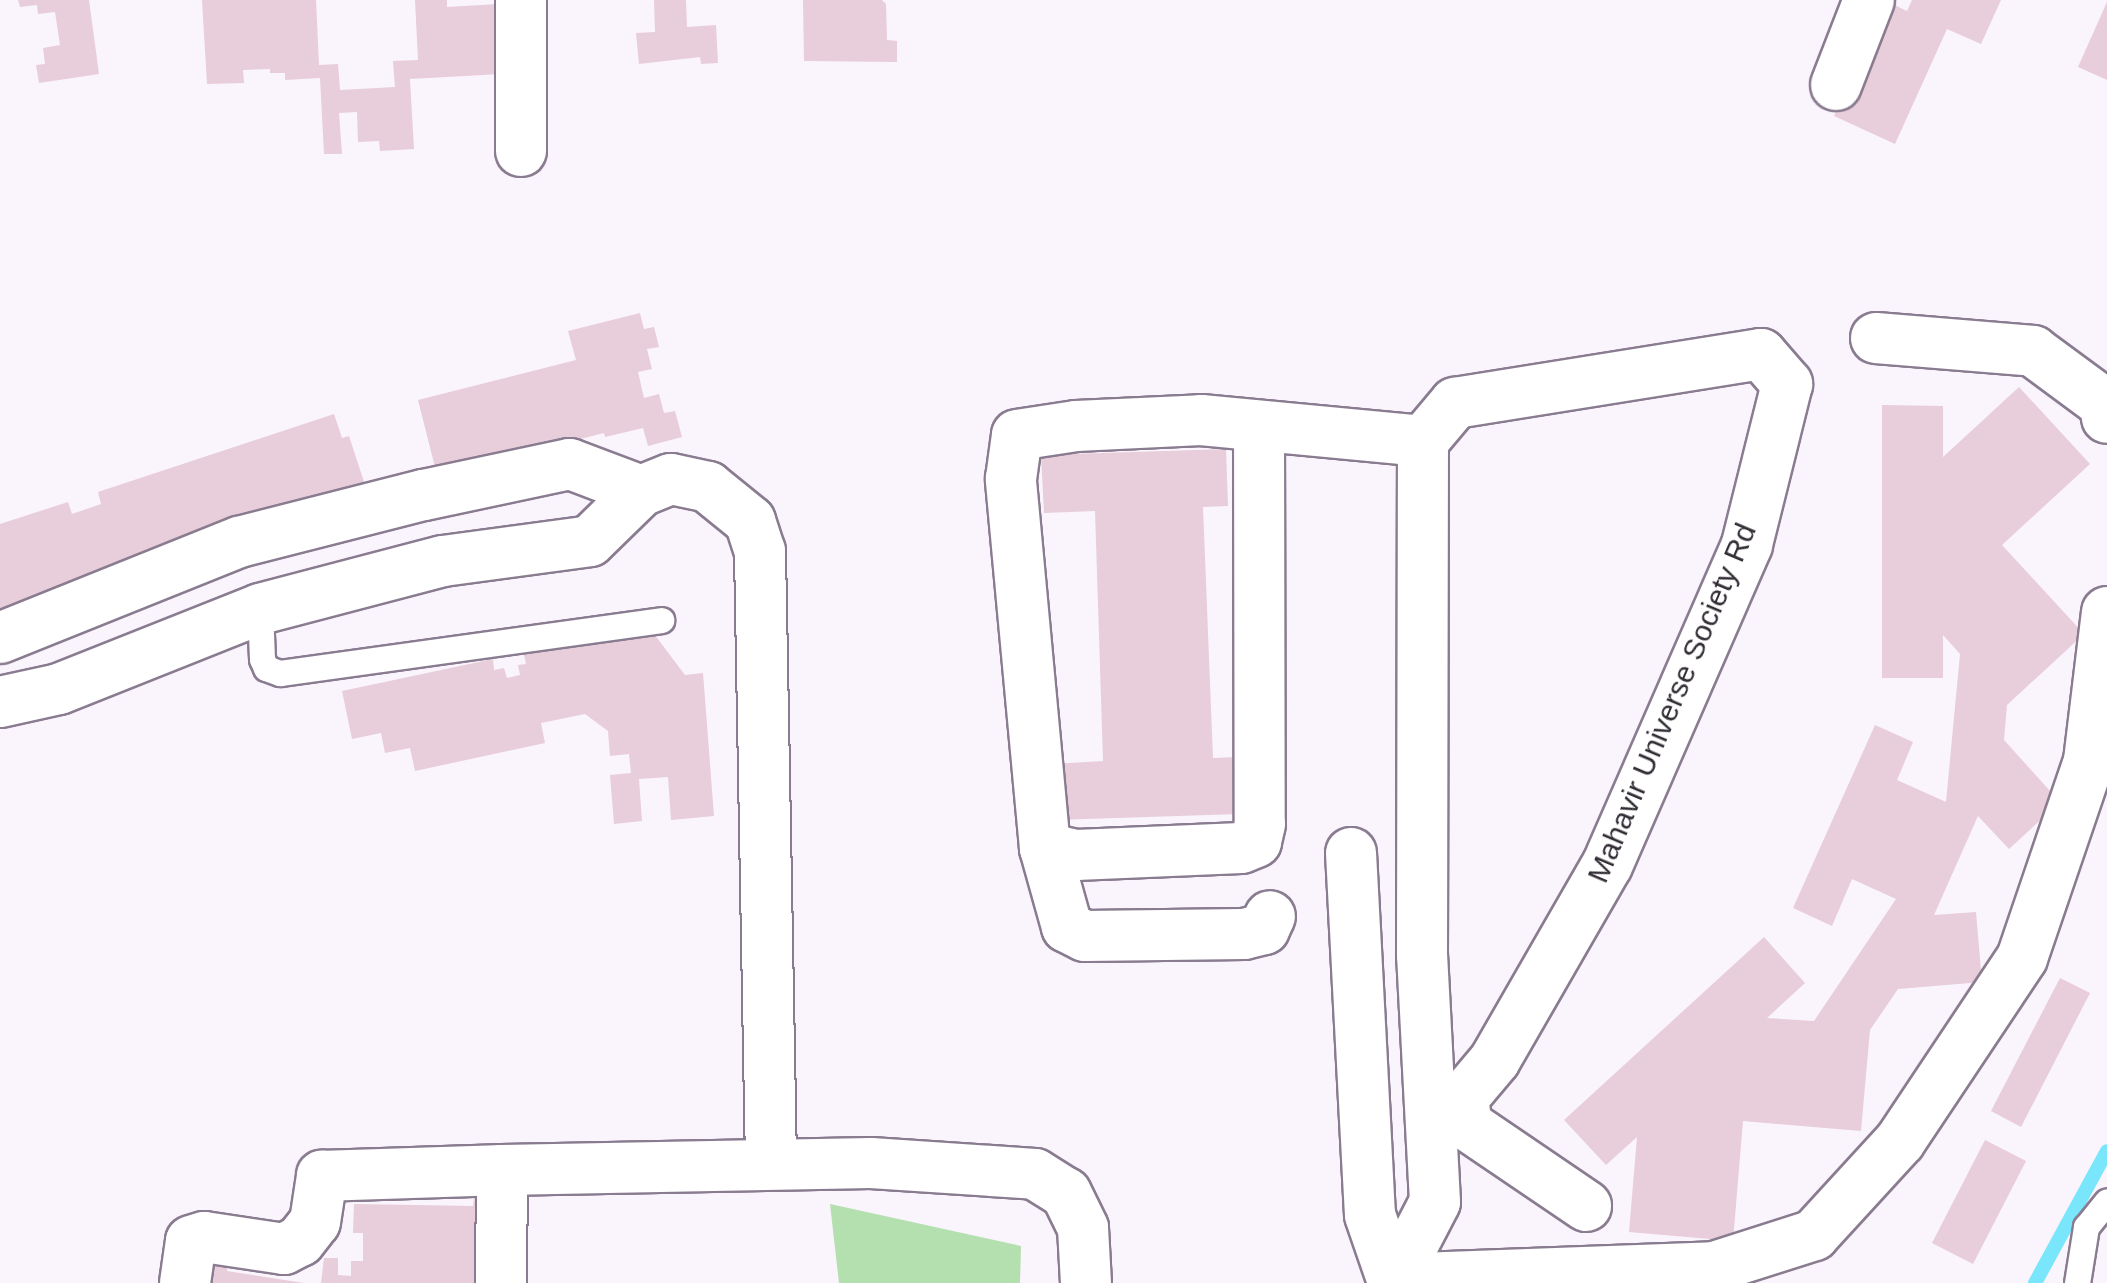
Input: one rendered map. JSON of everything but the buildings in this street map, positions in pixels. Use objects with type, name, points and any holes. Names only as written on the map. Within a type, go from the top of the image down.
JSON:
[{"type":"street","points":[[520,0],[520,150]]},
{"type":"street","points":[[1836,85],[1869,0]]},
{"type":"street","points":[[1876,338],[2033,351],[2105,404],[2107,418]]},
{"type":"street","name":"Mahavir Universe Society Rd","points":[[1423,441],[1455,403],[1761,354],[1787,384],[1747,545],[1607,865],[1496,1060],[1464,1098],[1467,1125],[1586,1206]]},
{"type":"street","points":[[1270,916],[1264,929],[1244,934],[1085,936],[1067,926],[1045,848],[1011,478],[1017,434],[1076,426],[1201,420],[1423,441],[1422,955],[1435,1202],[1393,1281]]},
{"type":"street","points":[[1045,848],[1076,854],[1241,848],[1256,842],[1260,824],[1259,426]]},
{"type":"street","points":[[640,491],[570,464],[239,542],[8,637],[16,698],[78,682],[260,609],[443,561],[590,542],[640,491],[671,479],[708,487],[750,520],[760,550],[771,1164]]},
{"type":"street","points":[[500,479],[511,552]]},
{"type":"street","points":[[1393,1281],[1714,1267],[1814,1235],[1900,1141],[2022,958],[2089,761],[2107,612]]},
{"type":"street","points":[[1351,853],[1370,1216],[1393,1281]]},
{"type":"street","points":[[184,1283],[190,1241],[204,1238],[284,1249],[300,1240],[315,1222],[322,1176],[871,1163],[1035,1174],[1066,1192],[1083,1228],[1086,1283]]},
{"type":"street","points":[[501,1283],[502,1170]]},
{"type":"lane","points":[[260,609],[262,659],[266,668],[280,674],[661,620]]},
{"type":"lane","points":[[2078,1283],[2086,1227],[2107,1201]]},
{"type":"green space","points":[[830,1204],[1021,1246],[1020,1283],[839,1283]]},
{"type":"waterway","points":[[2035,1283],[2107,1151]]}]
